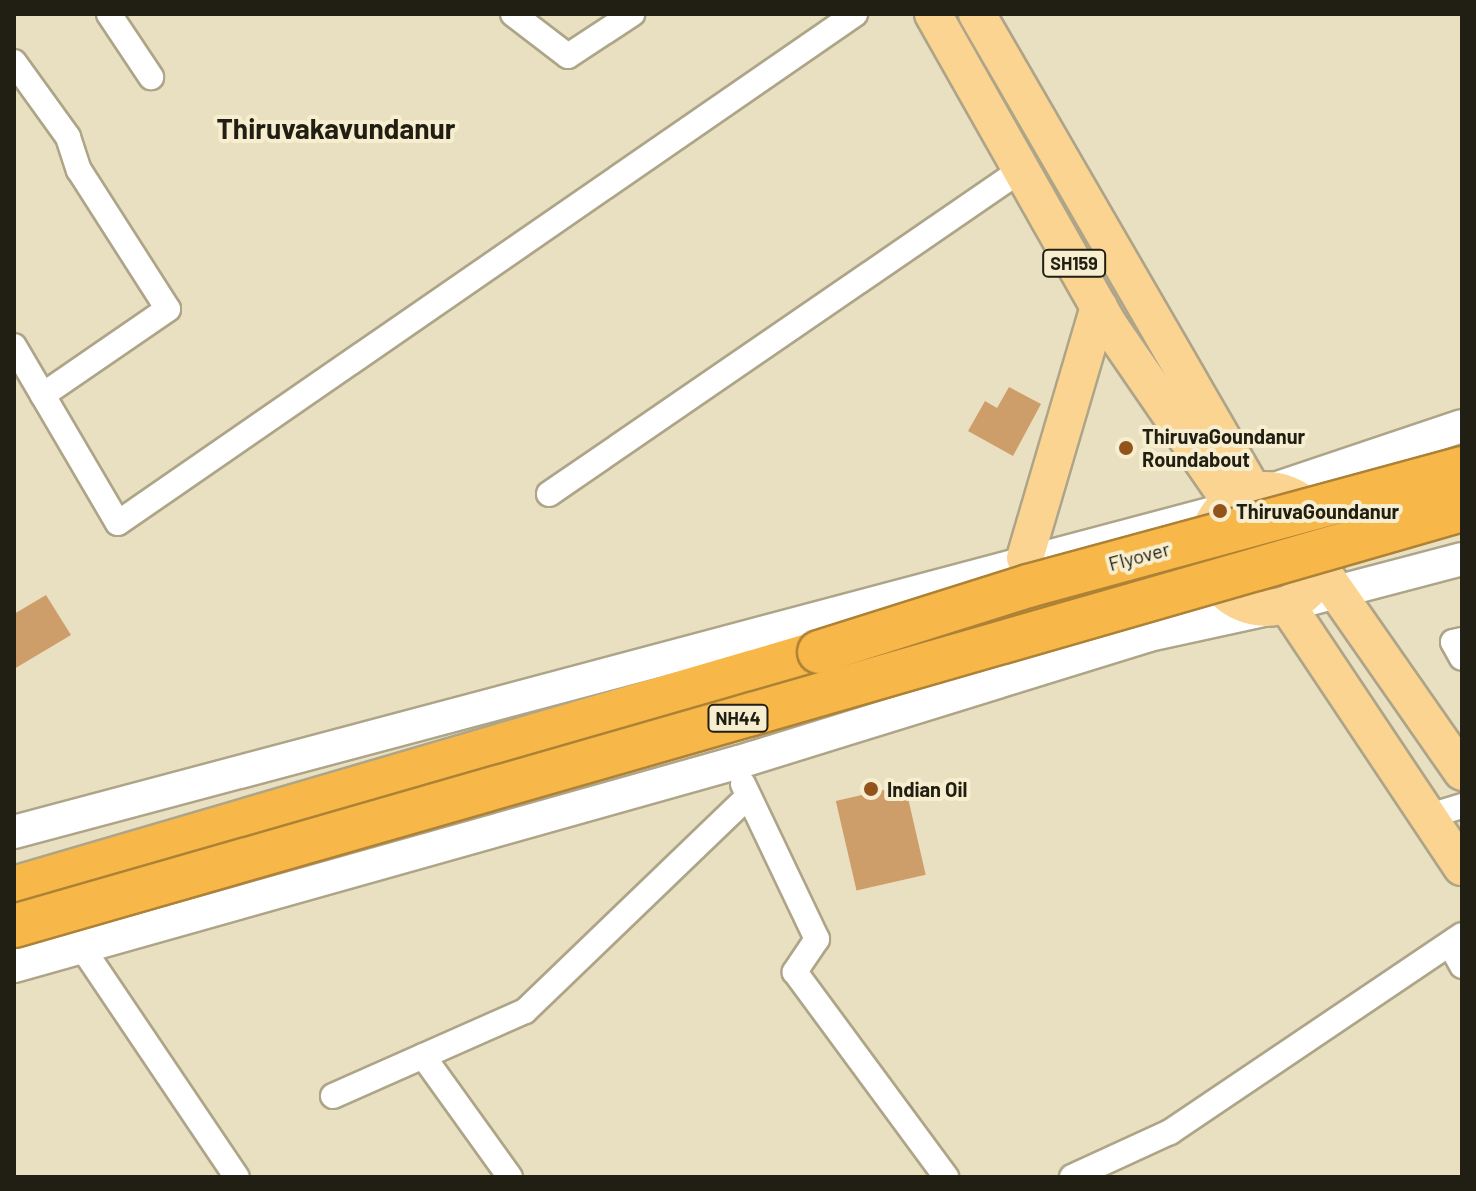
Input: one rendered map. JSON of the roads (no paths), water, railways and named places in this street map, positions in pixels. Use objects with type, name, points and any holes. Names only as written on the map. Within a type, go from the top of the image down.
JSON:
[{"type":"highway","name":"Flyover","points":[[14,888],[819,652],[1028,586],[1462,468]]},
{"type":"highway","name":"NH44","points":[[14,926],[1462,510]]},
{"type":"main road","points":[[976,14],[1244,498],[1207,542],[1213,575],[1236,600],[1278,607],[1330,582],[1462,772]]},
{"type":"main road","name":"SH159","points":[[938,24],[1099,307],[1244,498],[1317,518],[1330,582]]},
{"type":"main road","points":[[1025,558],[1099,307]]},
{"type":"main road","points":[[1278,607],[1462,867]]},
{"type":"street","points":[[109,14],[151,77]]},
{"type":"street","points":[[513,14],[568,56],[632,14]]},
{"type":"street","points":[[14,346],[118,523],[855,14]]},
{"type":"street","points":[[938,24],[976,14]]},
{"type":"street","points":[[14,62],[68,137],[79,170],[168,309],[43,395]]},
{"type":"street","points":[[549,494],[1021,170]]},
{"type":"street","points":[[14,832],[482,711],[1244,498],[1462,426]]},
{"type":"street","points":[[1330,582],[1462,559]]},
{"type":"street","points":[[14,966],[739,762],[1149,635],[1278,607]]},
{"type":"street","points":[[1462,640],[1453,642],[1462,658]]},
{"type":"street","points":[[739,762],[746,798],[817,939],[795,972],[946,1177]]},
{"type":"street","points":[[333,1096],[525,1011],[746,798]]},
{"type":"street","points":[[1426,817],[1462,806]]},
{"type":"street","points":[[1072,1177],[1110,1169],[1170,1132],[1456,939],[1462,966]]},
{"type":"street","points":[[83,949],[237,1177]]},
{"type":"street","points":[[423,1056],[510,1177]]},
{"type":"place","name":"ThiruvaGoundanur Roundabout","points":[[1126,448]]},
{"type":"place","name":"ThiruvaGoundanur","points":[[1220,511]]},
{"type":"place","name":"Indian Oil","points":[[871,789]]},
{"type":"district","name":"Thiruvakavundanur","points":[[336,128]]}]
